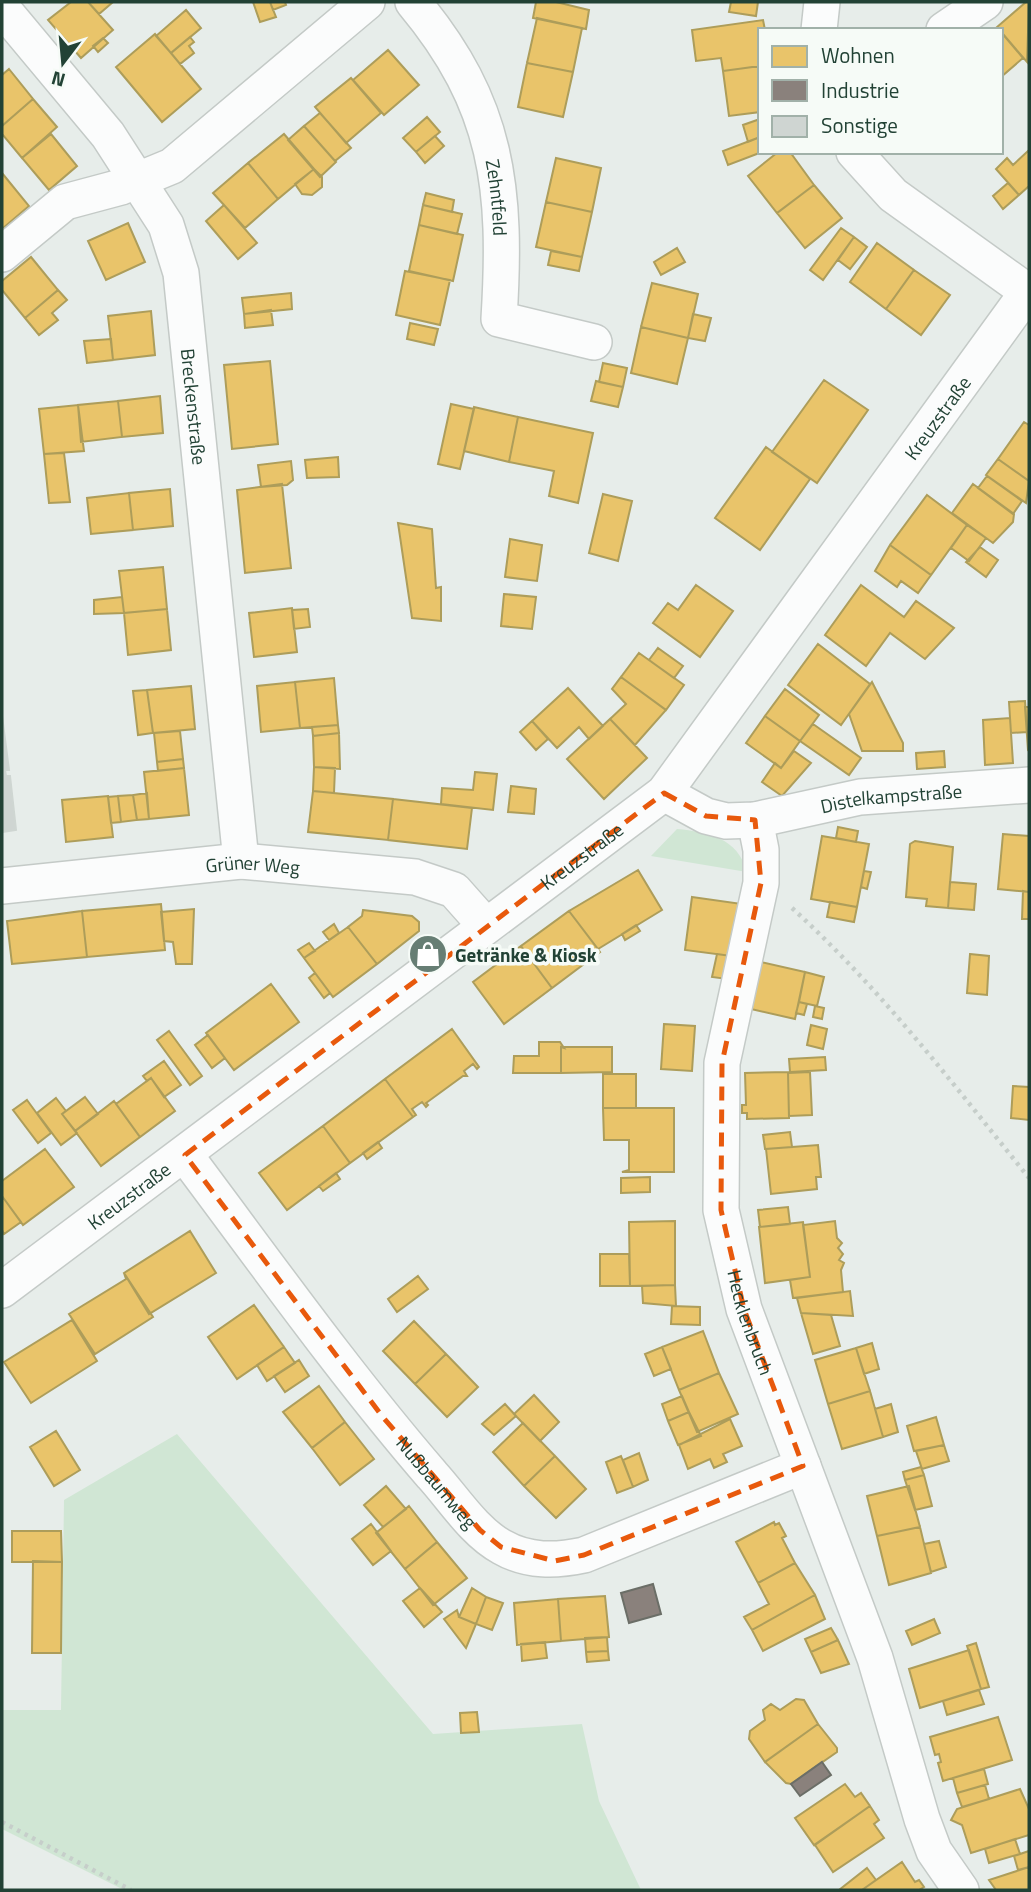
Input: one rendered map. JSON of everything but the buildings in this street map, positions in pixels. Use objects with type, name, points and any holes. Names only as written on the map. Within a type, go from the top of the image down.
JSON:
[{"type":"street","points":[[2,254],[65,202],[137,180],[172,166],[367,2]]},
{"type":"street","name":"Zehntfeld","points":[[413,2],[441,37],[467,80],[491,146],[499,184],[503,249],[499,319],[594,342]]},
{"type":"street","points":[[819,28],[822,2]]},
{"type":"street","points":[[947,28],[985,2]]},
{"type":"street","name":"Breckenstraße","points":[[2,8],[108,135],[166,225],[181,273],[241,861]]},
{"type":"street","points":[[856,154],[893,195],[1028,291]]},
{"type":"street","name":"Kreuzstraße","points":[[2,1290],[664,793],[1028,291]]},
{"type":"street","name":"Distelkampstraße","points":[[755,820],[860,797],[1029,785]]},
{"type":"street","points":[[664,793],[706,816],[726,821],[755,820]]},
{"type":"street","name":"Hecklenbruch","points":[[755,820],[761,850],[761,883],[722,1063],[721,1210],[744,1309],[875,1658],[922,1819],[934,1851],[961,1890]]},
{"type":"street","name":"Grüner Weg","points":[[2,886],[241,861],[415,877],[454,890],[486,926]]},
{"type":"street","name":"Nußbaumweg","points":[[185,1155],[382,1416],[480,1530],[501,1547],[528,1557],[555,1561],[584,1555],[803,1466]]},
{"type":"path","points":[[761,883],[849,961],[1029,1178]]},
{"type":"path","points":[[2,1822],[131,1890]]},
{"type":"highlighted area","points":[[664,793],[706,816],[755,820],[761,883],[722,1063],[721,1210],[744,1309],[803,1466],[584,1555],[555,1561],[501,1547],[480,1530],[382,1416],[185,1155]]},
{"type":"green space","points":[[677,829],[700,832],[729,844],[737,851],[747,872],[651,856]]},
{"type":"green space","points":[[177,1434],[433,1734],[582,1724],[599,1801],[641,1890],[124,1890],[2,1829],[2,1710],[61,1710],[64,1500]]},
{"type":"place","name":"Getränke & Kiosk","points":[[428,954]]}]
